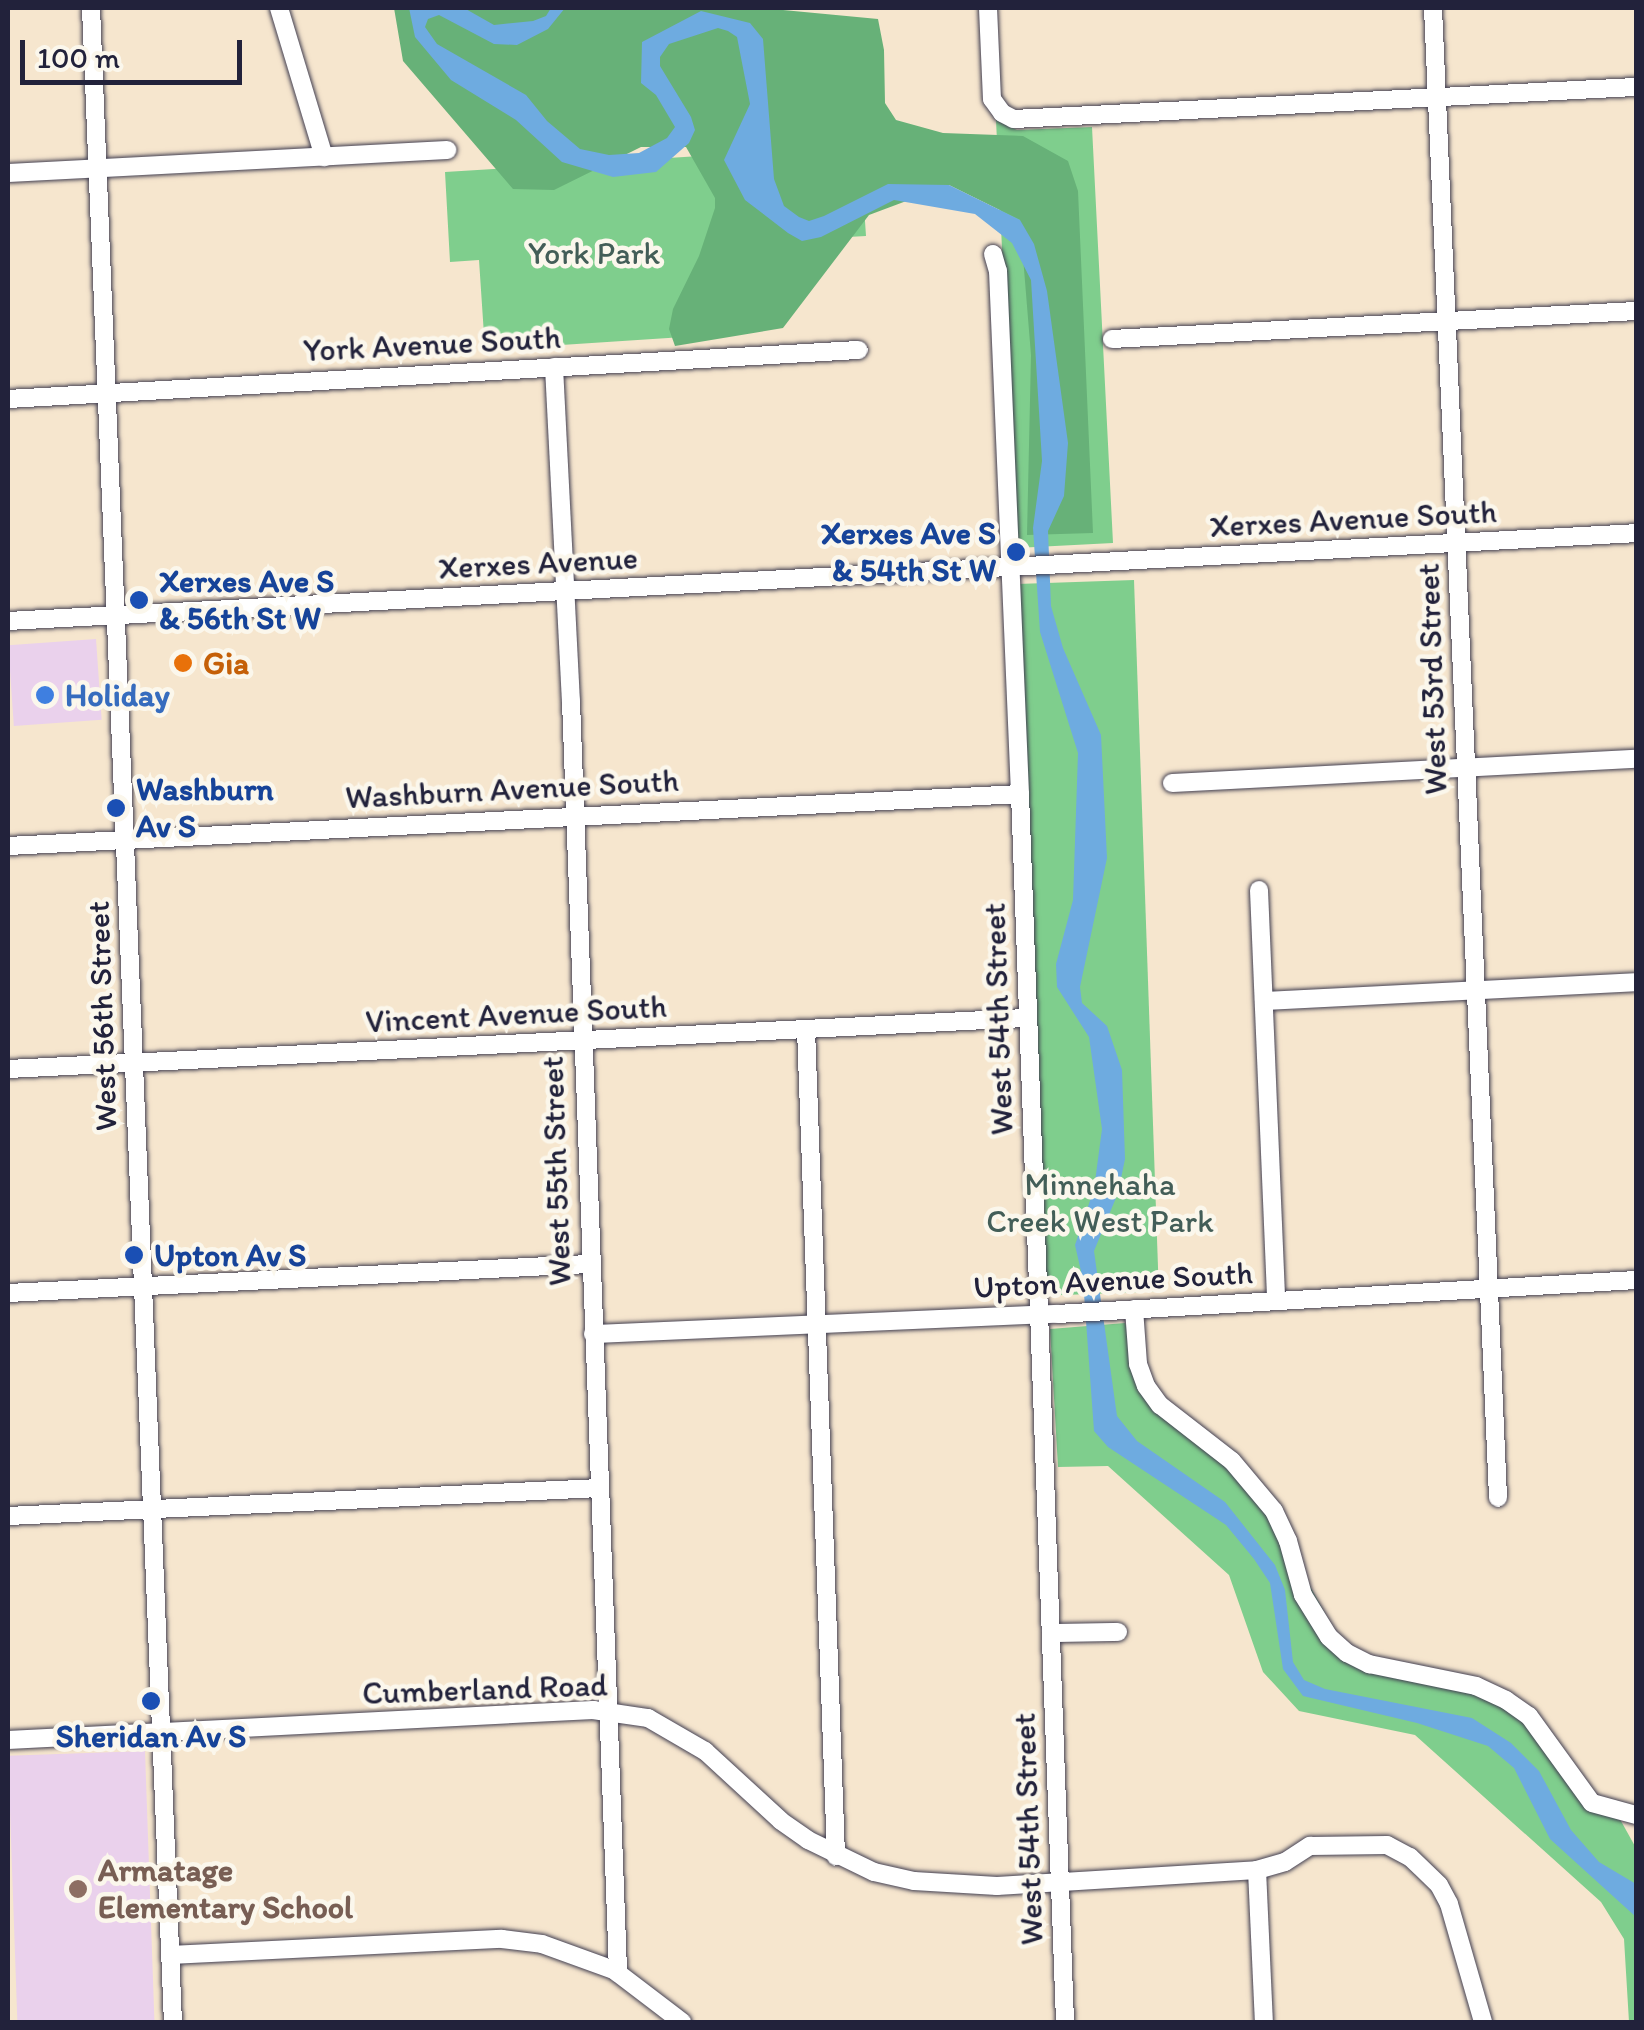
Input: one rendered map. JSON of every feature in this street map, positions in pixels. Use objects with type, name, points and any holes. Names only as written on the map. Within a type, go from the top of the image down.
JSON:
[{"type":"street","name":"West 56th Street","points":[[91,8],[173,2022]]},
{"type":"street","points":[[278,8],[324,157]]},
{"type":"street","points":[[988,8],[992,98],[1002,114],[1014,119],[1636,87]]},
{"type":"street","name":"West 53rd Street","points":[[1433,8],[1484,1270],[1490,1287],[1498,1498]]},
{"type":"street","points":[[8,173],[447,150]]},
{"type":"street","name":"West 54th Street","points":[[993,254],[998,271],[1020,794],[1065,2022]]},
{"type":"street","points":[[1112,339],[1636,311]]},
{"type":"street","name":"York Avenue South","points":[[8,399],[860,350]]},
{"type":"street","name":"West 55th Street","points":[[554,367],[618,1973]]},
{"type":"street","name":"Xerxes Avenue South","points":[[1072,563],[1636,533]]},
{"type":"street","name":"Xerxes Avenue","points":[[8,621],[1072,563]]},
{"type":"street","points":[[1172,783],[1636,760]]},
{"type":"street","name":"Washburn Avenue South","points":[[8,846],[1020,794]]},
{"type":"street","points":[[1259,890],[1276,1301]]},
{"type":"street","points":[[1264,1001],[1636,982]]},
{"type":"street","name":"Vincent Avenue South","points":[[8,1070],[1028,1018]]},
{"type":"street","points":[[806,1029],[836,1856]]},
{"type":"street","points":[[8,1293],[589,1264]]},
{"type":"street","name":"Upton Avenue South","points":[[593,1334],[1070,1313],[1636,1280]]},
{"type":"street","points":[[1134,1309],[1138,1364],[1146,1386],[1160,1405],[1232,1461],[1274,1511],[1288,1541],[1304,1595],[1329,1637],[1370,1664],[1476,1686],[1506,1700],[1529,1716],[1592,1803],[1636,1814]]},
{"type":"street","points":[[8,1516],[599,1488]]},
{"type":"street","points":[[1050,1634],[1118,1632]]},
{"type":"street","name":"Cumberland Road","points":[[8,1740],[607,1712],[648,1718],[706,1751],[781,1821],[836,1856],[874,1872],[914,1881],[1059,1883],[1256,1870],[1272,1868],[1310,1846],[1375,1842],[1400,1849],[1439,1885],[1449,1904],[1483,2022]]},
{"type":"street","points":[[1256,1870],[1264,2022]]},
{"type":"street","points":[[170,1955],[502,1939],[579,1954],[618,1973],[682,2022]]},
{"type":"shaded area","points":[[96,639],[102,720],[14,726],[8,645]]},
{"type":"shaded area","name":"Armatage Elementary School","points":[[145,1751],[154,2022],[17,2022],[8,1756]]},
{"type":"green space","points":[[394,8],[762,8],[878,19],[884,50],[885,103],[896,120],[943,133],[1023,136],[1068,161],[1078,191],[1093,533],[1027,535],[1031,355],[1020,220],[949,185],[869,215],[783,328],[675,346],[669,329],[673,309],[699,256],[715,208],[715,198],[686,147],[641,147],[554,190],[513,189],[403,61]]},
{"type":"green space","points":[[996,120],[1017,130],[1092,127],[1113,543],[1016,548]]},
{"type":"green space","name":"York Park","points":[[860,146],[866,236],[812,239],[729,334],[485,350],[479,260],[450,262],[445,172]]},
{"type":"green space","name":"Minnehaha Creek West Park","points":[[1134,580],[1159,1292],[1042,1296],[1017,584]]},
{"type":"green space","name":"Minnehaha Creek West Park","points":[[1125,1323],[1146,1386],[1254,1485],[1347,1653],[1506,1700],[1621,1821],[1636,1848],[1636,2022],[1629,2022],[1624,1939],[1601,1902],[1415,1735],[1299,1711],[1263,1672],[1229,1575],[1108,1466],[1058,1467],[1050,1329]]},
{"type":"water","points":[[409,8],[464,8],[494,25],[533,21],[546,16],[551,8],[565,8],[548,29],[517,45],[494,44],[439,15],[428,19],[425,27],[437,44],[526,95],[547,121],[580,149],[609,155],[639,153],[667,138],[675,127],[656,95],[641,83],[642,42],[701,11],[750,23],[763,39],[774,179],[784,206],[799,217],[809,221],[824,216],[888,184],[949,185],[1020,220],[1034,244],[1047,291],[1068,443],[1064,496],[1048,531],[1051,606],[1063,648],[1101,735],[1107,858],[1080,987],[1082,1003],[1107,1026],[1122,1070],[1125,1159],[1118,1193],[1094,1251],[1117,1416],[1137,1441],[1225,1502],[1275,1565],[1285,1590],[1293,1662],[1304,1680],[1325,1689],[1472,1718],[1511,1743],[1539,1771],[1571,1830],[1599,1862],[1636,1884],[1636,1917],[1550,1839],[1514,1768],[1488,1746],[1417,1723],[1303,1696],[1283,1669],[1270,1583],[1254,1559],[1226,1525],[1108,1447],[1094,1431],[1083,1280],[1075,1245],[1094,1189],[1102,1129],[1089,1037],[1057,987],[1056,964],[1073,900],[1078,753],[1040,632],[1033,528],[1042,461],[1031,280],[1012,243],[975,214],[894,200],[821,237],[802,241],[788,233],[745,200],[724,160],[750,104],[737,37],[728,31],[718,28],[669,44],[660,57],[660,66],[691,117],[695,130],[689,143],[656,172],[613,177],[562,162],[516,120],[451,80],[415,37]]},
{"type":"place","name":"Xerxes Ave S & 54th St W","points":[[1016,552]]},
{"type":"place","name":"Xerxes Ave S & 56th St W","points":[[139,600]]},
{"type":"place","name":"Gia","points":[[183,663]]},
{"type":"place","name":"Holiday","points":[[45,695]]},
{"type":"place","name":"Washburn Av S","points":[[116,808]]},
{"type":"place","name":"Upton Av S","points":[[134,1255]]},
{"type":"place","name":"Sheridan Av S","points":[[151,1701]]},
{"type":"place","name":"Armatage Elementary School","points":[[78,1889]]}]
